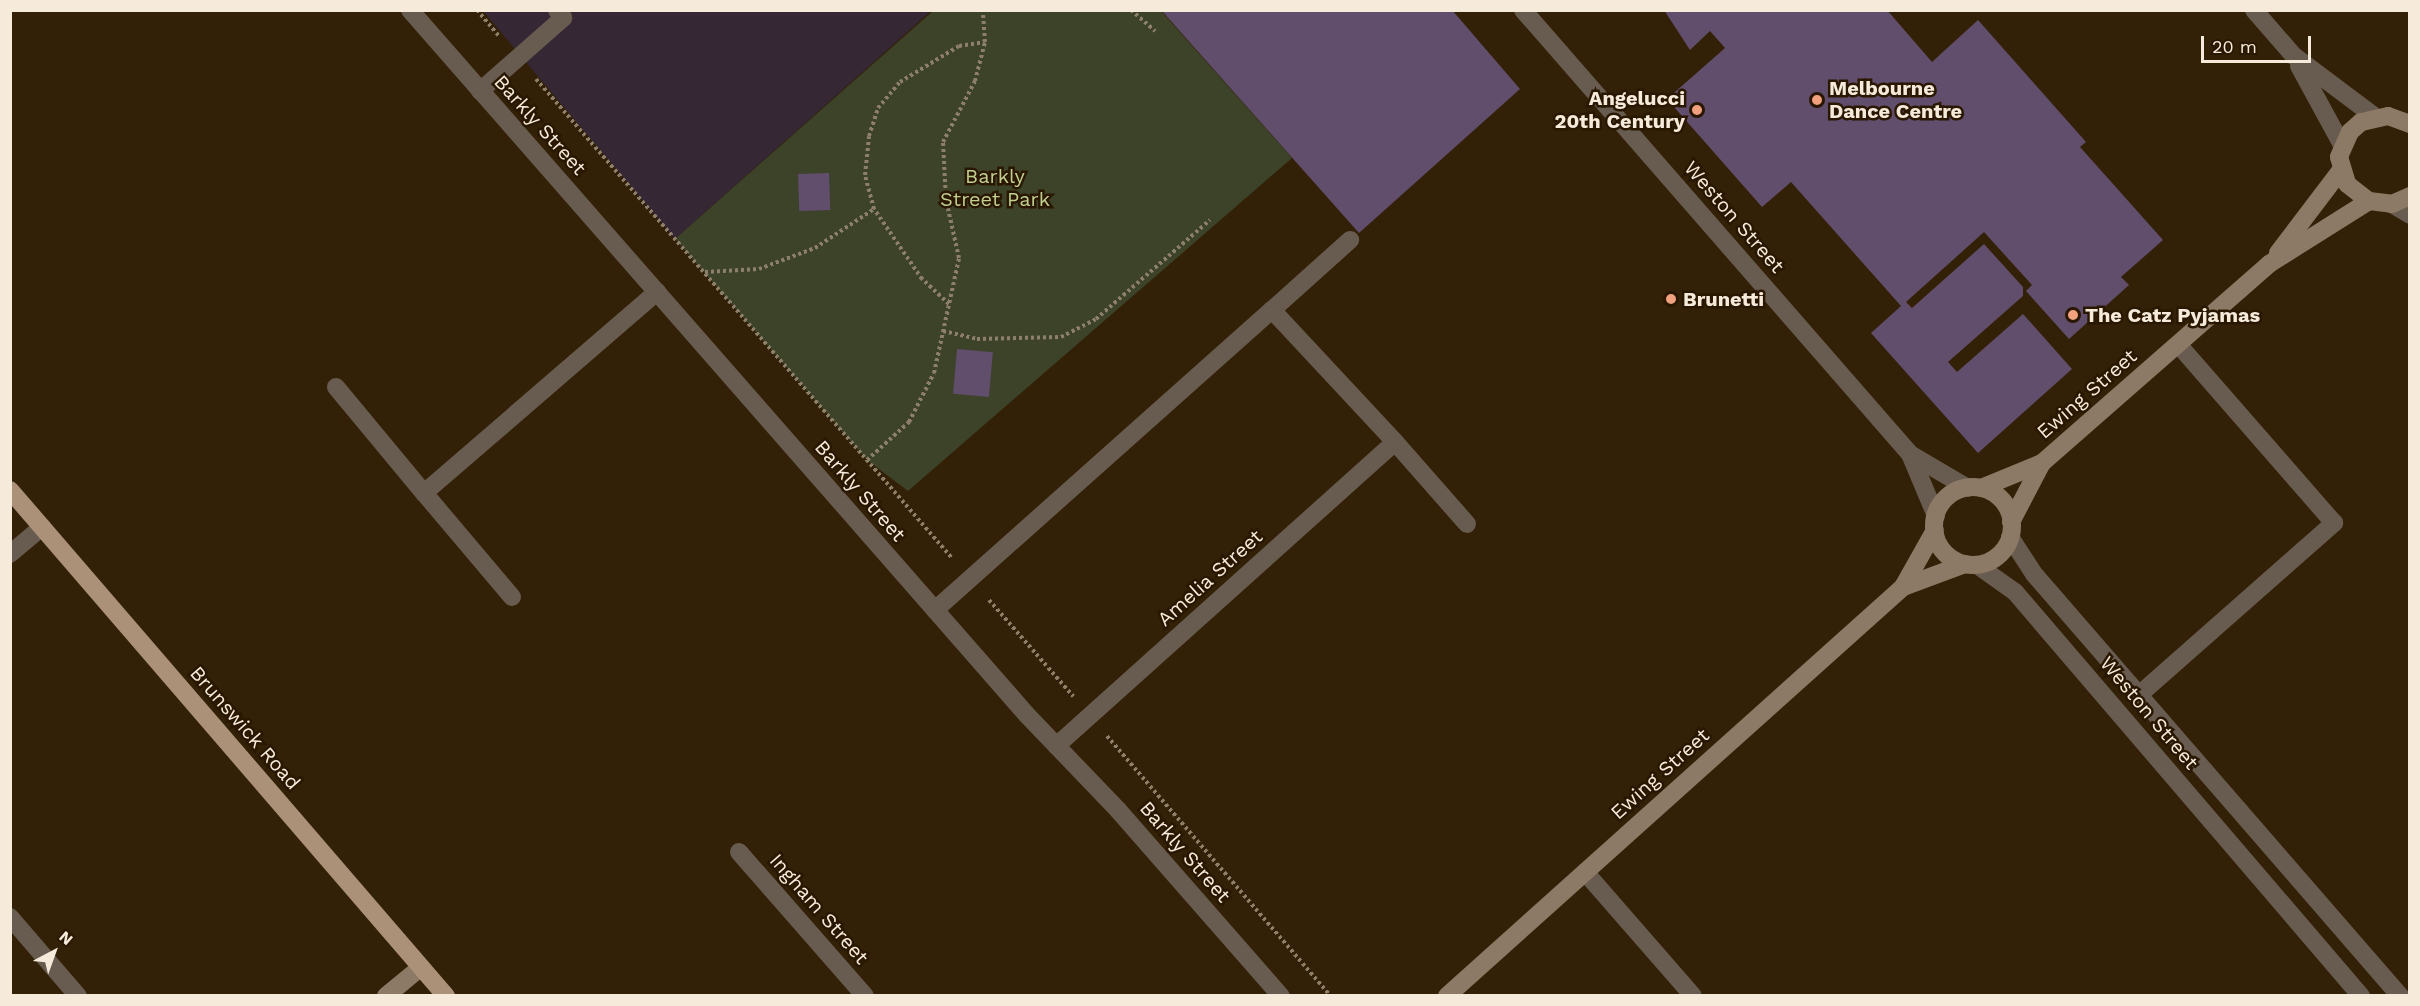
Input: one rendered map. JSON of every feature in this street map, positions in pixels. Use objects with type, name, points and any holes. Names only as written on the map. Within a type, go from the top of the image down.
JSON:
[{"type":"main road","name":"Brunswick Road","points":[[10,490],[446,996]]},
{"type":"street","name":"Barkly Street","points":[[411,10],[935,610],[1281,996]]},
{"type":"street","points":[[480,91],[563,18],[557,10]]},
{"type":"street","name":"Weston Street","points":[[1523,10],[1910,454],[1974,488]]},
{"type":"street","points":[[2254,10],[2294,56],[2374,116]]},
{"type":"street","points":[[2294,56],[2342,144],[2341,170],[2356,194],[2369,201],[2392,204],[2409,215]]},
{"type":"street","points":[[2342,144],[2361,122],[2374,116],[2406,119]]},
{"type":"street","name":"Ewing Street","points":[[2269,264],[2341,170]]},
{"type":"street","points":[[2392,204],[2409,195]]},
{"type":"street","name":"Ewing Street","points":[[1974,488],[2042,463],[2269,264],[2369,201]]},
{"type":"street","points":[[935,610],[1350,240]]},
{"type":"street","points":[[424,492],[657,291]]},
{"type":"street","points":[[1272,310],[1395,442],[1467,524]]},
{"type":"street","points":[[2140,694],[2334,523],[2178,344]]},
{"type":"street","points":[[336,387],[513,597]]},
{"type":"street","name":"Amelia Street","points":[[1056,746],[1395,442]]},
{"type":"street","name":"Weston Street","points":[[1910,454],[1935,523]]},
{"type":"street","name":"Ewing Street","points":[[2011,529],[2042,463]]},
{"type":"street","points":[[1974,488],[2001,500],[2011,529],[1999,556],[1971,565],[1944,552],[1935,523],[1947,497],[1974,488]]},
{"type":"street","name":"Ewing Street","points":[[1447,996],[1903,587],[1935,523]]},
{"type":"street","points":[[10,554],[42,527]]},
{"type":"street","name":"Weston Street","points":[[2011,529],[2034,574],[2400,996]]},
{"type":"street","name":"Weston Street","points":[[1971,565],[2015,592],[2361,996]]},
{"type":"street","name":"Ewing Street","points":[[1903,587],[1971,565]]},
{"type":"street","name":"Ingham Street","points":[[739,852],[865,996]]},
{"type":"street","points":[[1585,872],[1693,996]]},
{"type":"street","points":[[2278,899],[2301,880]]},
{"type":"street","points":[[10,917],[78,996]]},
{"type":"street","points":[[386,996],[421,967]]},
{"type":"path","points":[[477,10],[1331,996]]},
{"type":"path","points":[[867,460],[909,422],[934,373],[959,258],[946,201],[943,142],[975,81],[985,42],[983,10]]},
{"type":"path","points":[[1131,10],[1155,31]]},
{"type":"path","points":[[950,305],[922,279],[874,208],[865,175],[878,108],[900,82],[959,46],[985,42]]},
{"type":"path","points":[[704,272],[768,266],[815,248],[874,208]]},
{"type":"path","points":[[944,332],[977,339],[1061,337],[1122,298],[1210,220]]},
{"type":"shaded area","points":[[483,11],[931,11],[675,239]]},
{"type":"green space","name":"Barkly Street Park","points":[[933,11],[1161,11],[1292,158],[908,491],[867,460],[675,239]]},
{"type":"building","points":[[1161,10],[1452,10],[1520,89],[1359,233]]},
{"type":"building","points":[[1664,10],[1887,10],[1932,62],[1978,20],[2086,142],[2080,147],[2163,240],[2121,277],[2129,285],[2069,339],[2026,291],[2032,285],[1984,232],[1906,302],[1912,308],[1984,244],[2023,287],[2023,296],[1948,362],[1957,372],[2023,314],[2072,369],[1978,453],[1871,333],[1901,306],[1791,182],[1762,207],[1667,99],[1725,48],[1710,31],[1690,50]]},
{"type":"building","points":[[829,173],[830,210],[799,211],[798,174]]},
{"type":"building","points":[[957,349],[993,352],[989,397],[953,394]]},
{"type":"place","name":"Melbourne Dance Centre","points":[[1817,100]]},
{"type":"place","name":"Angelucci 20th Century","points":[[1697,110]]},
{"type":"place","name":"Brunetti","points":[[1671,299]]},
{"type":"place","name":"The Catz Pyjamas","points":[[2073,315]]}]
